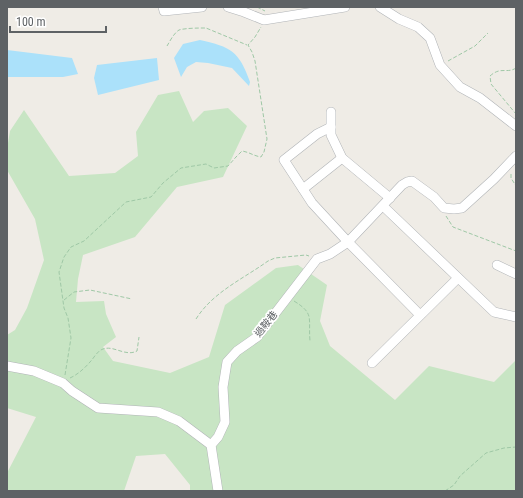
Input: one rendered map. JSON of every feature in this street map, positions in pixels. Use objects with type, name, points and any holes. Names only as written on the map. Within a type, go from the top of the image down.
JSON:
[{"type":"lane","points":[[163,7],[164,11],[202,7]]},
{"type":"lane","points":[[228,7],[264,20],[345,7]]},
{"type":"lane","points":[[380,7],[398,19],[418,27],[430,38],[440,66],[460,87],[480,98],[516,126]]},
{"type":"lane","points":[[331,112],[331,135],[342,158],[390,198]]},
{"type":"lane","points":[[331,127],[317,134],[284,160],[312,203],[420,315]]},
{"type":"lane","points":[[444,208],[462,208],[494,179],[516,156]]},
{"type":"lane","points":[[303,189],[342,158]]},
{"type":"lane","name":"過鞍巷","points":[[211,445],[218,437],[225,422],[223,386],[226,362],[237,351],[257,337],[317,259],[330,254],[348,242],[402,185],[409,181],[412,181],[424,189],[444,208]]},
{"type":"lane","points":[[383,206],[494,312],[516,317]]},
{"type":"lane","points":[[497,266],[516,274]]},
{"type":"lane","points":[[372,363],[458,278]]},
{"type":"lane","points":[[7,366],[34,371],[63,383],[72,391],[98,408],[158,412],[179,421],[211,445],[218,491]]},
{"type":"path","points":[[248,45],[255,37],[264,20]]},
{"type":"path","points":[[63,383],[71,338],[59,272],[67,252],[71,247],[84,241],[126,202],[151,197],[163,183],[182,168],[206,164],[214,168],[228,166],[242,152],[261,157],[264,152],[267,139],[255,61],[248,45],[206,28],[200,28],[179,30],[166,46]]},
{"type":"path","points":[[440,66],[475,46],[488,33]]},
{"type":"path","points":[[516,68],[513,71],[495,71],[490,76],[491,84],[516,114]]},
{"type":"path","points":[[509,162],[511,178],[516,186]]},
{"type":"path","points":[[444,208],[446,218],[453,227],[516,251]]},
{"type":"path","points":[[196,319],[206,304],[224,289],[268,261],[275,258],[306,255],[317,259]]},
{"type":"path","points":[[63,300],[74,292],[90,290],[132,299]]},
{"type":"path","points":[[289,297],[307,310],[310,315],[310,341]]},
{"type":"path","points":[[63,383],[85,367],[99,351],[104,348],[114,349],[123,353],[132,354],[137,352],[139,337]]},
{"type":"path","points":[[445,491],[454,485],[460,476],[486,453],[504,448],[516,447]]},
{"type":"green space","points":[[179,91],[193,122],[204,111],[228,108],[247,126],[223,177],[177,187],[135,237],[83,255],[78,279],[76,302],[104,301],[106,314],[116,337],[103,347],[113,361],[170,373],[209,357],[225,305],[276,268],[298,265],[327,285],[320,321],[330,346],[395,400],[429,366],[494,382],[516,360],[516,491],[190,491],[190,485],[165,454],[136,456],[124,491],[7,491],[7,473],[36,417],[7,408],[7,335],[15,330],[27,308],[44,260],[35,219],[7,170],[7,149],[10,131],[24,110],[69,176],[115,173],[138,156],[136,132],[158,95]]},
{"type":"water","points":[[200,40],[227,48],[238,57],[250,82],[249,86],[232,68],[208,63],[196,62],[187,67],[181,77],[174,58],[183,44]]},
{"type":"water","points":[[7,50],[72,58],[78,74],[63,77],[7,77]]},
{"type":"water","points":[[157,58],[159,80],[98,95],[94,78],[97,65]]}]
